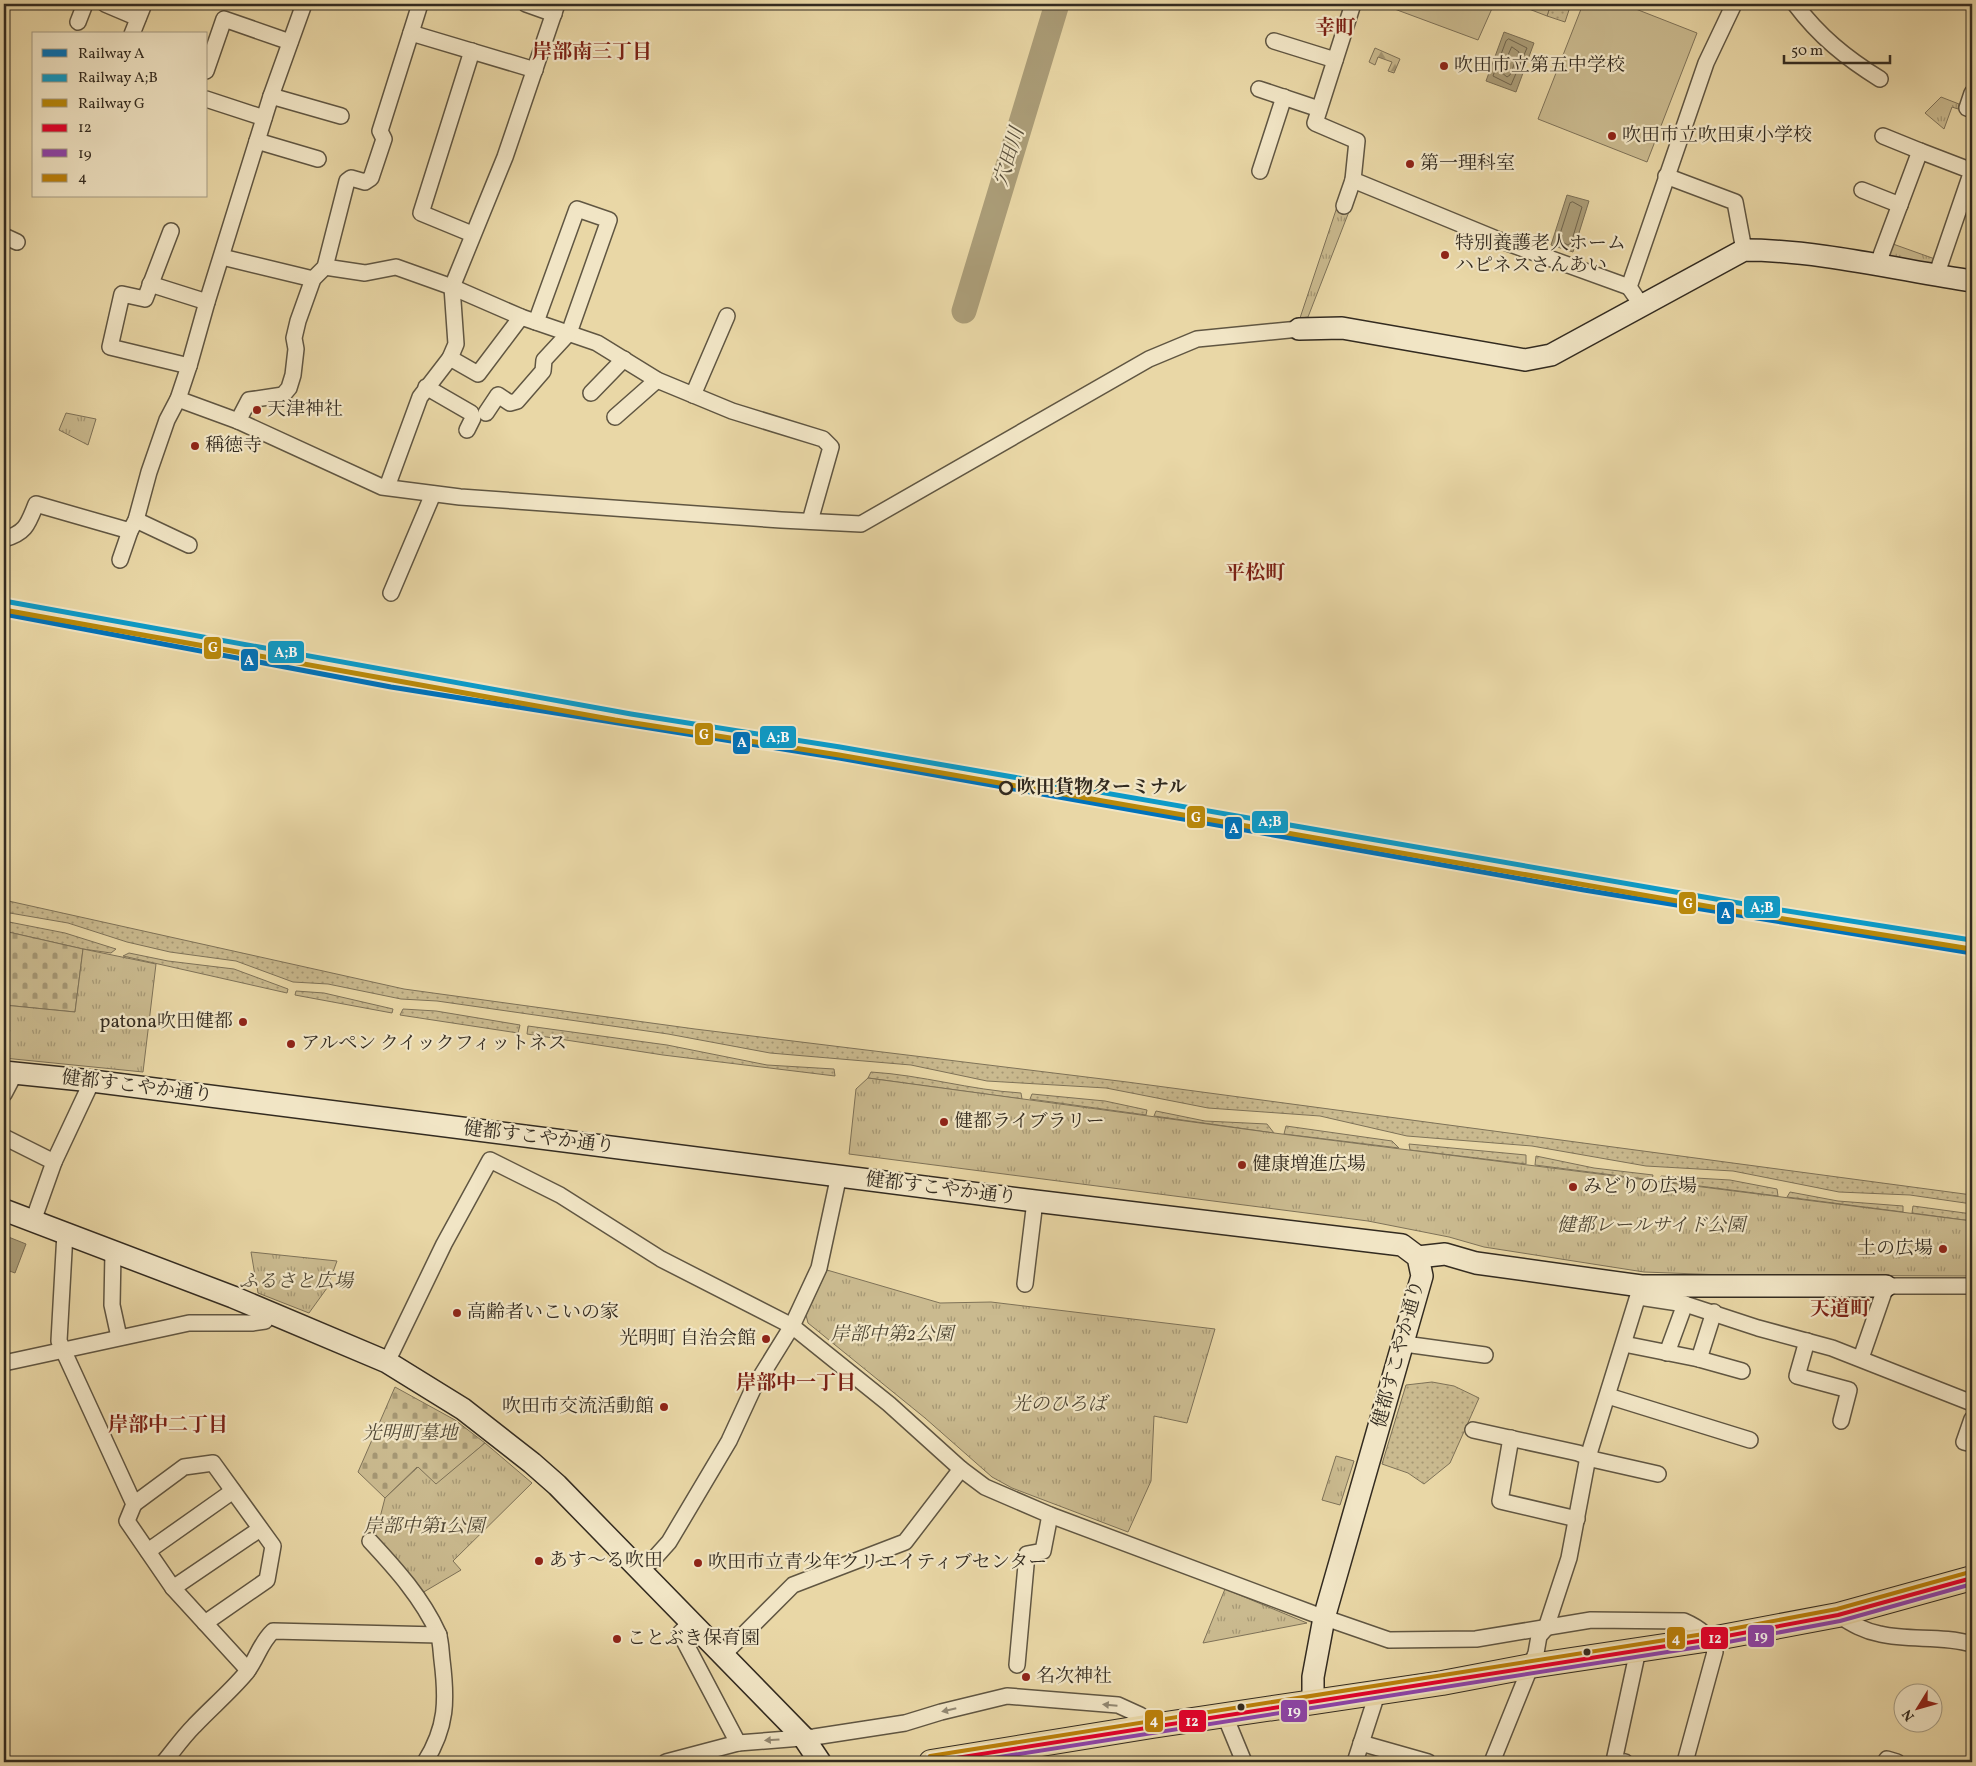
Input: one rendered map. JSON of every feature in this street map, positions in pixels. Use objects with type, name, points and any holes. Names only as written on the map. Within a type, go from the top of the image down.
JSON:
[{"type":"main road","points":[[932,1762],[1017,1756],[1152,1726],[1442,1683],[1531,1666],[1711,1639],[1838,1615],[1972,1578]]},
{"type":"street","points":[[78,22],[85,4]]},
{"type":"street","points":[[106,4],[141,11],[133,32]]},
{"type":"street","points":[[120,560],[133,526],[167,420],[178,399],[189,366],[206,302],[222,257],[264,118],[304,4]]},
{"type":"street","points":[[238,421],[249,400],[283,395],[289,388],[294,366],[296,349],[294,338],[298,321],[313,279],[325,267],[347,181],[350,178],[365,182],[371,178],[384,139],[380,131],[420,4]]},
{"type":"street","points":[[387,487],[420,397],[450,358],[456,344],[452,287],[505,157],[555,9],[526,4]]},
{"type":"street","points":[[1344,206],[1353,180],[1357,141],[1314,123],[1353,4]]},
{"type":"street","points":[[1629,287],[1706,63],[1734,4]]},
{"type":"street","points":[[1795,4],[1828,42],[1850,61],[1880,79]]},
{"type":"street","points":[[208,66],[224,19],[290,42]]},
{"type":"street","points":[[411,33],[535,70]]},
{"type":"street","points":[[1274,41],[1335,60]]},
{"type":"street","points":[[472,51],[421,213],[472,234]]},
{"type":"street","points":[[1259,89],[1319,109]]},
{"type":"street","points":[[1972,93],[1967,108],[1972,110]]},
{"type":"street","points":[[271,96],[341,116]]},
{"type":"street","points":[[1260,171],[1284,97]]},
{"type":"street","points":[[208,100],[264,118]]},
{"type":"street","points":[[1883,136],[1972,171],[1936,276]]},
{"type":"street","points":[[257,141],[318,159]]},
{"type":"street","points":[[1877,266],[1920,151]]},
{"type":"street","points":[[1666,176],[1735,202],[1744,250]]},
{"type":"street","points":[[1353,180],[1499,240],[1629,287],[1642,306]]},
{"type":"street","points":[[1862,190],[1900,205]]},
{"type":"street","points":[[486,413],[498,395],[510,403],[517,401],[543,371],[544,360],[569,333],[609,220],[577,209],[536,322]]},
{"type":"street","points":[[171,231],[145,299],[122,294],[110,347],[189,366]]},
{"type":"street","points":[[178,399],[238,421],[387,487],[433,494],[861,524],[1149,359],[1197,339],[1299,329],[1342,328],[1525,360],[1551,355],[1744,250],[1767,250],[1972,281]]},
{"type":"street","points":[[222,257],[313,279]]},
{"type":"street","points":[[325,267],[365,273],[396,267],[452,287],[521,317],[597,343],[658,380],[732,411],[823,439],[831,447],[810,521]]},
{"type":"street","points":[[150,284],[206,302]]},
{"type":"street","points":[[450,358],[478,374],[521,317]]},
{"type":"street","points":[[693,395],[728,325]]},
{"type":"street","points":[[591,393],[624,359]]},
{"type":"street","points":[[615,417],[658,380]]},
{"type":"street","points":[[426,387],[471,413],[473,418],[467,430]]},
{"type":"street","points":[[391,593],[433,494]]},
{"type":"street","points":[[4,539],[18,535],[27,525],[36,504],[133,526],[189,544]]},
{"type":"street","points":[[4,1094],[9,1073]]},
{"type":"street","name":"健都すこやか通り","points":[[9,1073],[92,1081],[1035,1201],[1402,1245],[1418,1257],[1422,1276],[1405,1341],[1324,1618],[1313,1678],[1313,1701]]},
{"type":"street","points":[[33,1221],[54,1162],[92,1081]]},
{"type":"street","points":[[4,1136],[54,1162]]},
{"type":"street","points":[[388,1362],[435,1262],[490,1160],[560,1195],[661,1259],[792,1326],[890,1404],[961,1469],[985,1487],[1050,1515],[1324,1618],[1389,1640],[1476,1640],[1590,1620],[1684,1621],[1698,1627],[1711,1639],[1715,1652],[1685,1762]]},
{"type":"street","points":[[636,1566],[652,1561],[669,1542],[729,1441],[753,1389],[792,1326],[818,1268],[839,1176]]},
{"type":"street","points":[[1025,1284],[1021,1263],[1035,1201]]},
{"type":"street","points":[[4,1210],[256,1307],[388,1362],[463,1409],[532,1463],[724,1654],[804,1738],[820,1762]]},
{"type":"street","points":[[64,1233],[59,1341],[134,1504]]},
{"type":"street","points":[[113,1252],[112,1305],[119,1337]]},
{"type":"street","points":[[1418,1257],[1445,1254],[1476,1263],[1640,1292],[1714,1312],[1758,1328],[1861,1358],[1972,1403]]},
{"type":"street","points":[[1640,1292],[1886,1286],[1972,1286]]},
{"type":"street","points":[[1861,1358],[1886,1286]]},
{"type":"street","points":[[1492,1762],[1531,1666],[1539,1636],[1546,1628],[1569,1558],[1588,1457],[1640,1292]]},
{"type":"street","points":[[1667,1353],[1685,1304]]},
{"type":"street","points":[[4,1363],[189,1323],[252,1323],[264,1321],[256,1307]]},
{"type":"street","points":[[1699,1359],[1714,1312]]},
{"type":"street","points":[[1405,1341],[1412,1346],[1485,1355]]},
{"type":"street","points":[[1807,1342],[1797,1376],[1849,1390],[1841,1421]]},
{"type":"street","points":[[1624,1344],[1699,1359],[1742,1371]]},
{"type":"street","points":[[1608,1396],[1750,1440]]},
{"type":"street","points":[[1972,1420],[1964,1442],[1972,1444]]},
{"type":"street","points":[[1473,1430],[1578,1452],[1596,1460],[1658,1474]]},
{"type":"street","points":[[1511,1438],[1500,1501],[1577,1519]]},
{"type":"street","points":[[206,1623],[267,1580],[273,1546],[214,1464],[184,1467],[134,1504],[127,1521],[173,1588],[248,1670]]},
{"type":"street","points":[[724,1654],[793,1585],[905,1542],[961,1469]]},
{"type":"street","points":[[148,1551],[233,1491]]},
{"type":"street","points":[[1017,1665],[1027,1554],[1043,1552],[1050,1515]]},
{"type":"street","points":[[173,1588],[260,1529]]},
{"type":"street","points":[[370,1541],[403,1577],[438,1634],[446,1706],[443,1724],[434,1747],[425,1762]]},
{"type":"street","points":[[1838,1615],[1856,1627],[1881,1635],[1939,1638],[1972,1644]]},
{"type":"street","points":[[691,1622],[680,1633],[738,1743]]},
{"type":"street","points":[[164,1762],[194,1726],[226,1697],[256,1658],[263,1640],[274,1631],[438,1634]]},
{"type":"street","points":[[1625,1762],[1614,1760],[1638,1650]]},
{"type":"street","points":[[1355,1762],[1378,1691]]},
{"type":"street","points":[[666,1762],[738,1743],[804,1738],[905,1723],[1007,1696],[1118,1705],[1140,1715],[1152,1726]]},
{"type":"street","points":[[1225,1716],[1244,1762]]},
{"type":"street","points":[[1361,1743],[1428,1762]]},
{"type":"street","points":[[1885,1762],[1887,1759],[1896,1762]]},
{"type":"green space","points":[[1381,4],[1494,4],[1478,40]]},
{"type":"green space","points":[[1516,4],[1551,4],[1547,16]]},
{"type":"green space","points":[[1551,4],[1571,4],[1565,22],[1547,16]]},
{"type":"green space","points":[[1583,4],[1623,4],[1697,33],[1647,162],[1538,119]]},
{"type":"green space","points":[[1375,48],[1400,59],[1394,73],[1388,71],[1392,62],[1378,57],[1375,65],[1369,62]]},
{"type":"green space","points":[[1941,97],[1959,104],[1958,109],[1952,107],[1944,129],[1925,113]]},
{"type":"green space","points":[[1338,204],[1350,209],[1308,317],[1300,318]]},
{"type":"green space","points":[[1893,244],[1935,259],[1932,266],[1888,260]]},
{"type":"green space","points":[[66,413],[96,419],[88,445],[59,430]]},
{"type":"green space","points":[[4,900],[404,989],[695,1029],[1127,1082],[1972,1195],[1972,1204],[1910,1195],[1839,1192],[1733,1171],[1646,1166],[1532,1146],[1407,1136],[1320,1116],[1208,1108],[1106,1088],[987,1081],[911,1065],[770,1053],[668,1034],[437,1001],[401,999],[328,984],[293,982],[236,961],[170,952],[127,942],[68,923],[4,912]]},
{"type":"green space","points":[[4,921],[65,933],[116,949],[111,953],[83,949],[4,931]]},
{"type":"green space","points":[[4,931],[83,949],[75,1012],[4,1005]]},
{"type":"green space","points":[[83,949],[156,964],[143,1072],[4,1058],[4,1005],[75,1012]]},
{"type":"green space","points":[[129,953],[168,961],[234,969],[288,989],[287,993],[123,956]]},
{"type":"green space","points":[[296,991],[324,993],[393,1009],[392,1013],[295,995]]},
{"type":"green space","points":[[403,1009],[436,1011],[520,1025],[518,1033],[400,1015]]},
{"type":"green space","points":[[528,1026],[667,1045],[767,1065],[834,1069],[835,1076],[663,1055],[527,1034]]},
{"type":"green space","points":[[871,1072],[1021,1093],[1022,1099],[868,1078]]},
{"type":"green space","name":"健都レールサイド公園","points":[[868,1078],[1274,1133],[1972,1221],[1972,1276],[1724,1275],[1644,1272],[1484,1247],[1449,1237],[1368,1221],[849,1154],[856,1089]]},
{"type":"green space","points":[[1032,1094],[1105,1101],[1147,1110],[1146,1115],[1030,1099]]},
{"type":"green space","points":[[1156,1111],[1205,1121],[1267,1124],[1274,1133],[1154,1116]]},
{"type":"green space","points":[[1286,1126],[1392,1141],[1399,1148],[1284,1134]]},
{"type":"green space","points":[[1409,1144],[1526,1155],[1526,1164],[1410,1150]]},
{"type":"green space","points":[[1536,1156],[1594,1168],[1653,1175],[1652,1180],[1535,1165]]},
{"type":"green space","points":[[1661,1176],[1730,1180],[1777,1189],[1778,1196],[1660,1181]]},
{"type":"green space","points":[[1790,1192],[1838,1201],[1903,1206],[1903,1212],[1787,1197]]},
{"type":"green space","points":[[1913,1206],[1972,1214],[1972,1221],[1912,1213]]},
{"type":"green space","name":"ふるさと広場","points":[[251,1252],[337,1261],[327,1288],[309,1313],[258,1293]]},
{"type":"green space","name":"光のひろば","points":[[827,1270],[940,1303],[991,1302],[1215,1329],[1187,1423],[1154,1416],[1151,1481],[1128,1532],[1012,1488],[992,1477],[925,1418],[808,1323],[806,1315]]},
{"type":"green space","points":[[1432,1382],[1454,1386],[1479,1398],[1450,1463],[1424,1484],[1408,1473],[1382,1464],[1406,1385]]},
{"type":"green space","name":"光明町墓地","points":[[395,1387],[455,1420],[485,1443],[436,1485],[417,1467],[385,1498],[358,1472]]},
{"type":"green space","name":"岸部中第1公園","points":[[485,1443],[532,1483],[453,1561],[461,1570],[422,1593],[375,1537],[385,1498],[418,1467],[436,1484]]},
{"type":"green space","points":[[1336,1456],[1354,1461],[1340,1505],[1322,1500]]},
{"type":"green space","points":[[1225,1589],[1307,1623],[1203,1643]]},
{"type":"water","points":[[1504,32],[1534,43],[1516,92],[1486,81]]},
{"type":"water","points":[[1567,195],[1589,201],[1573,252],[1551,245]]},
{"type":"water","points":[[6,1236],[26,1244],[15,1273],[4,1269]]},
{"type":"waterway","name":"穴田川","points":[[964,311],[1057,4]]},
{"type":"rail line","name":"A;B","points":[[4,601],[631,714],[840,747],[1756,906],[1971,940]]},
{"type":"rail line","name":"G","points":[[4,610],[615,720],[839,755],[1746,913],[1971,949]]},
{"type":"rail line","name":"A","points":[[4,614],[391,687],[839,758],[1584,890],[1972,953]]},
{"type":"transit line","name":"4","points":[[930,1756],[1710,1633],[1837,1609],[1970,1572]]},
{"type":"transit line","name":"12","points":[[931,1762],[1711,1639],[1838,1615],[1972,1578]]},
{"type":"transit line","name":"19","points":[[968,1762],[1712,1645],[1840,1621],[1972,1584]]},
{"type":"place","name":"吹田市立第五中学校","points":[[1444,66]]},
{"type":"place","name":"吹田市立吹田東小学校","points":[[1612,136]]},
{"type":"place","name":"第一理科室","points":[[1410,164]]},
{"type":"place","name":"特別養護老人ホーム ハピネスさんあい","points":[[1445,255]]},
{"type":"place","name":"天津神社","points":[[257,410]]},
{"type":"place","name":"稱徳寺","points":[[195,446]]},
{"type":"place","name":"吹田貨物ターミナル","points":[[1006,788]]},
{"type":"place","name":"patona吹田健都","points":[[243,1022]]},
{"type":"place","name":"アルペン クイックフィットネス","points":[[291,1044]]},
{"type":"place","name":"健都ライブラリー","points":[[944,1122]]},
{"type":"place","name":"健康増進広場","points":[[1242,1165]]},
{"type":"place","name":"みどりの広場","points":[[1573,1187]]},
{"type":"place","name":"土の広場","points":[[1943,1249]]},
{"type":"place","name":"高齢者いこいの家","points":[[457,1313]]},
{"type":"place","name":"光明町 自治会館","points":[[766,1339]]},
{"type":"place","name":"吹田市交流活動館","points":[[664,1407]]},
{"type":"place","name":"あす～る吹田","points":[[539,1561]]},
{"type":"place","name":"吹田市立青少年クリエイティブセンター","points":[[698,1563]]},
{"type":"place","name":"ことぶき保育園","points":[[617,1639]]},
{"type":"place","name":"名次神社","points":[[1026,1677]]},
{"type":"district","name":"幸町","points":[[1335,29]]},
{"type":"district","name":"岸部南三丁目","points":[[592,53]]},
{"type":"district","name":"平松町","points":[[1255,574]]},
{"type":"district","name":"天道町","points":[[1840,1310]]},
{"type":"district","name":"岸部中一丁目","points":[[796,1384]]},
{"type":"district","name":"岸部中二丁目","points":[[168,1426]]},
{"type":"park label","name":"岸部中第2公園","points":[[892,1335]]}]
